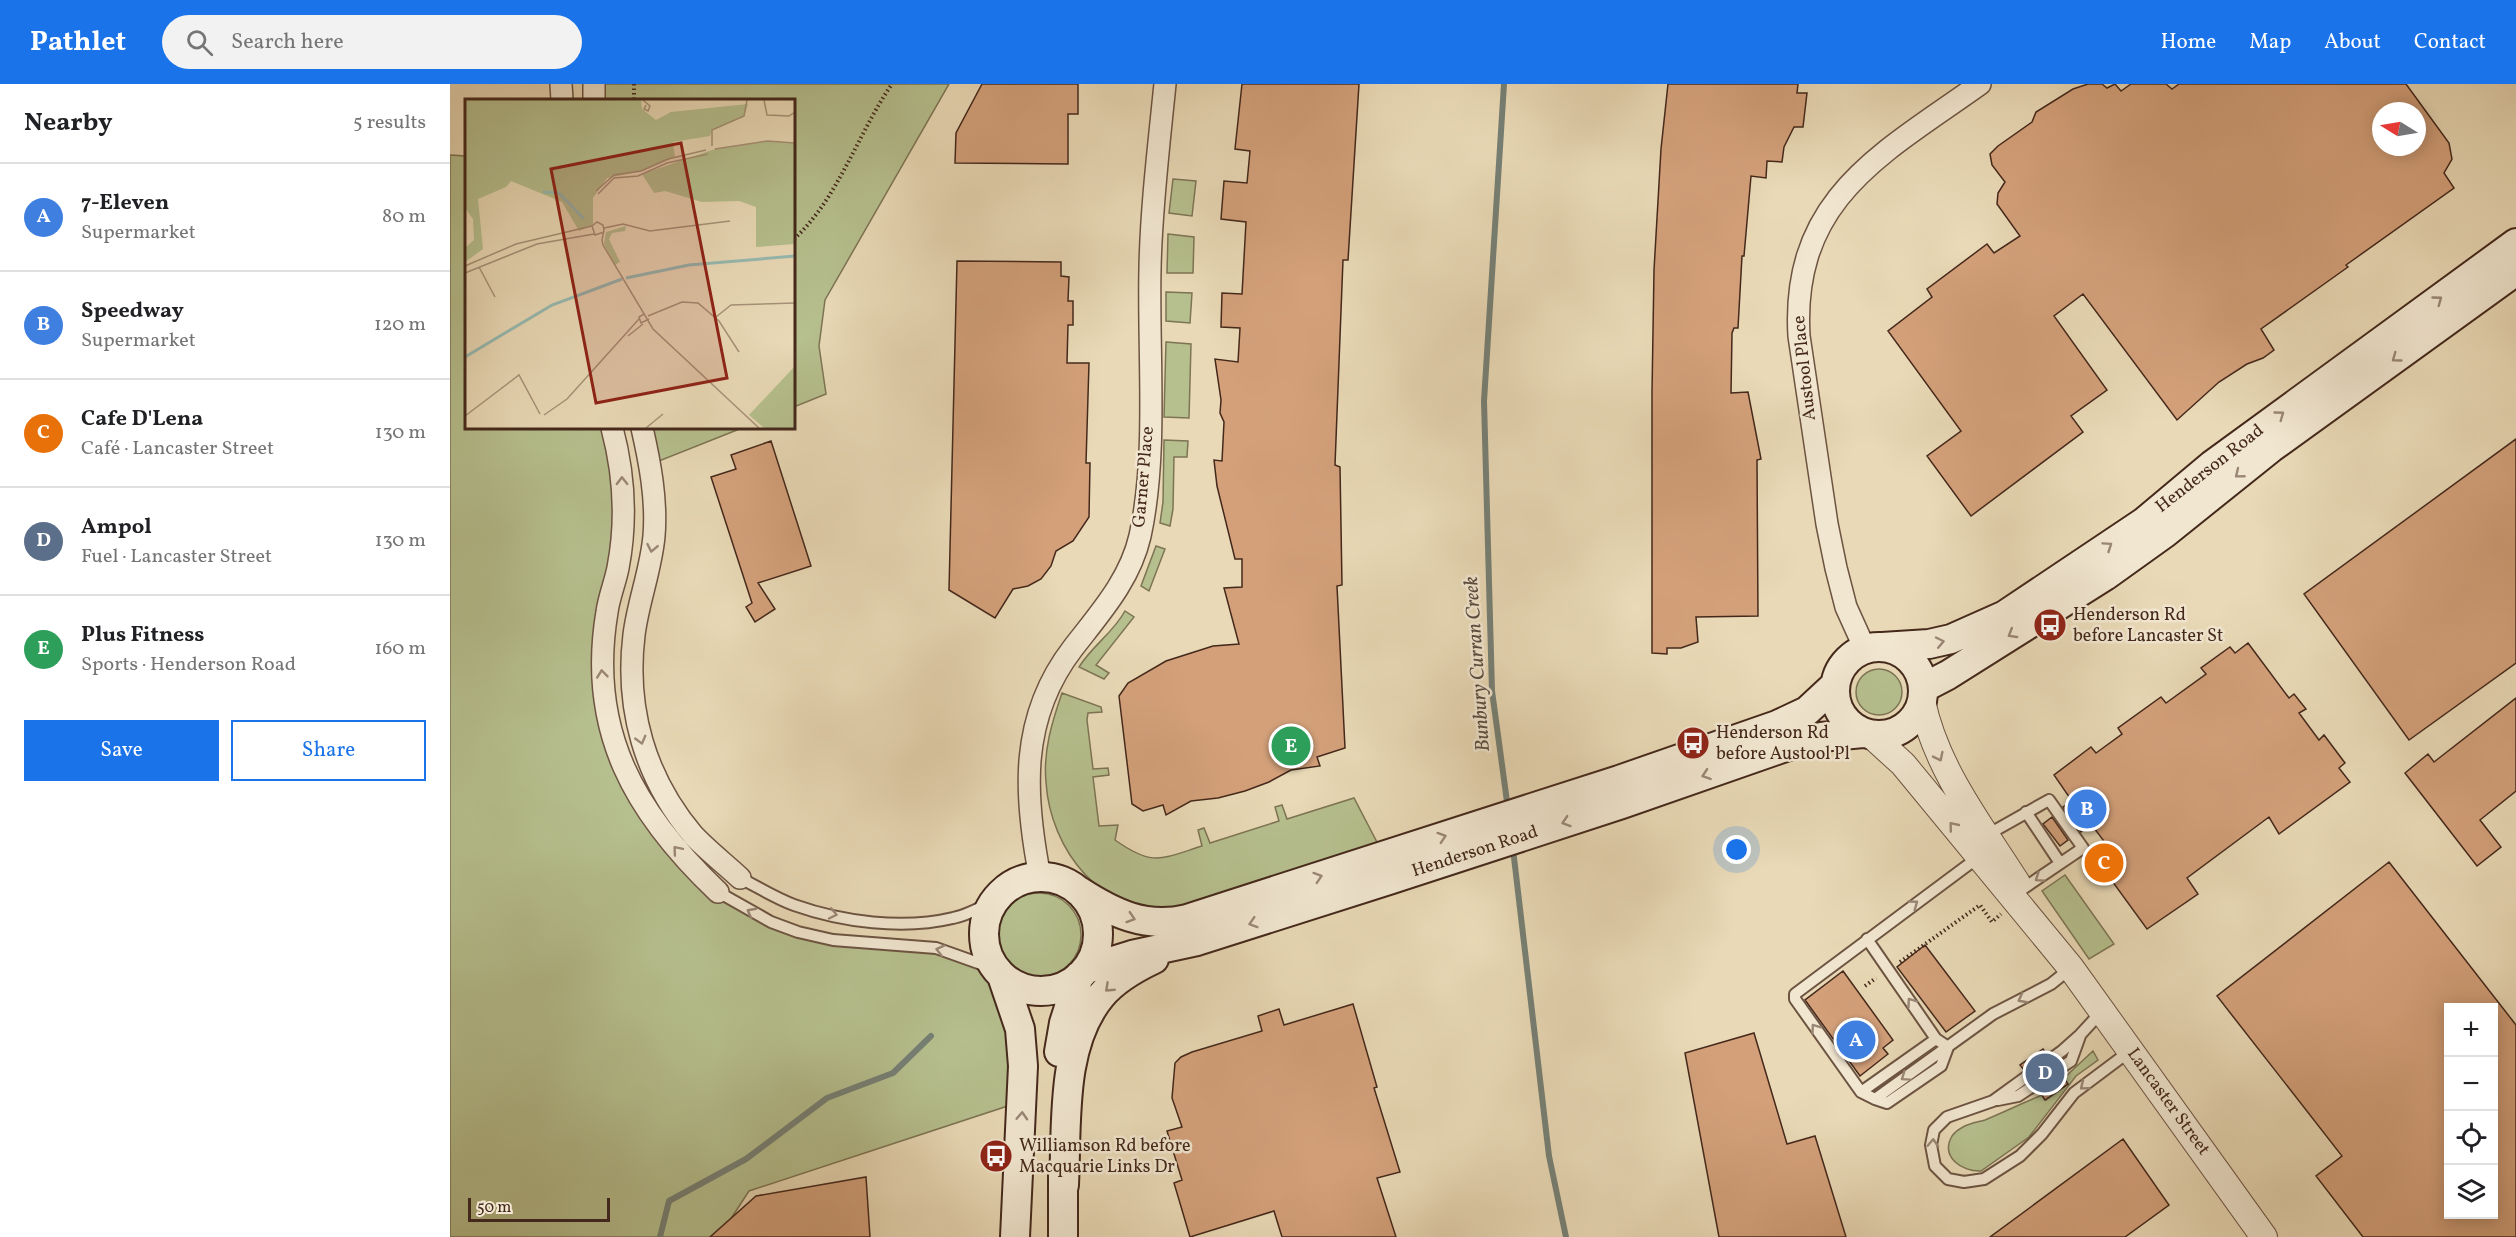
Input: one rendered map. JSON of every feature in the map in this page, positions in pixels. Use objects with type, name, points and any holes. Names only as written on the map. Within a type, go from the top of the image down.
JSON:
[{"type":"main road","name":"Henderson Road","points":[[1922,695],[1948,675],[2105,576],[2165,533],[2470,290],[2516,243]]},
{"type":"main road","name":"Henderson Road","points":[[1873,648],[1929,644],[1951,639],[2005,615],[2144,522],[2212,465],[2470,290],[2516,271]]},
{"type":"main road","points":[[1873,648],[1900,652],[1910,660],[1920,675],[1922,695],[1913,720],[1902,729],[1883,735],[1866,733],[1851,726],[1839,711],[1835,685],[1838,674],[1845,663],[1854,655],[1873,648]]},
{"type":"main road","name":"Henderson Road","points":[[1621,792],[1790,720],[1807,711],[1835,685]]},
{"type":"main road","name":"Henderson Road","points":[[1083,973],[1124,957],[1197,940],[1388,868],[1621,792],[1821,737],[1866,733]]},
{"type":"main road","name":"Henderson Road","points":[[1079,891],[1110,909],[1139,921],[1174,922],[1388,868]]},
{"type":"main road","points":[[1016,1237],[1023,1066],[1020,1029],[999,973],[986,950],[984,929],[995,900],[1010,886],[1030,878],[1040,877],[1061,880],[1079,891],[1092,908],[1098,928],[1096,950],[1083,973],[1064,1023],[1059,1051],[1058,1076],[1064,1185]]},
{"type":"main road","points":[[1063,1237],[1071,1073],[1078,1038],[1101,996],[1124,976],[1137,967],[1197,940]]},
{"type":"main road","points":[[999,973],[1020,988],[1041,991],[1061,987],[1083,973]]},
{"type":"street","points":[[561,84],[562,99]]},
{"type":"street","name":"Garner Place","points":[[1040,877],[1034,846],[1029,781],[1031,746],[1038,712],[1052,679],[1073,648],[1101,615],[1122,582],[1140,538],[1149,444],[1150,268],[1165,84]]},
{"type":"street","name":"Austool Place","points":[[1873,648],[1846,607],[1827,524],[1799,336],[1800,292],[1804,268],[1819,227],[1832,205],[1854,179],[1890,148],[1980,84]]},
{"type":"street","points":[[612,429],[622,472],[623,522],[618,566],[607,612],[601,666],[612,735],[625,772],[644,807],[685,861],[718,892]]},
{"type":"street","points":[[642,429],[654,501],[654,537],[634,635],[632,675],[635,715],[644,752],[656,781],[674,810],[695,836],[740,878]]},
{"type":"street","name":"Lancaster Street","points":[[1922,695],[1933,744],[1986,846],[2264,1237]]},
{"type":"street","name":"Lancaster Street","points":[[1866,733],[1903,764],[1986,846],[2021,890],[2071,968]]},
{"type":"lane","points":[[2021,890],[2083,848],[2049,800],[2026,812],[1986,846],[1795,994],[1795,999],[1861,1092],[1875,1099],[1993,1014],[2051,984],[2071,968]]},
{"type":"lane","points":[[2026,812],[2060,863]]},
{"type":"lane","points":[[740,878],[794,905],[858,919],[893,923],[932,922],[953,918],[995,900]]},
{"type":"lane","points":[[718,892],[771,922],[798,932],[833,940],[936,948],[999,973]]},
{"type":"lane","points":[[1867,939],[1936,1039],[1948,1047]]},
{"type":"lane","points":[[2102,1011],[2080,1035],[1993,1101],[1947,1117],[1934,1130],[1931,1145],[1935,1166],[1948,1179],[1964,1182],[1984,1179],[2020,1156],[2042,1134],[2074,1093],[2130,1051]]},
{"type":"lane","points":[[1861,1092],[1936,1039]]},
{"type":"path","points":[[795,238],[813,219],[892,84]]},
{"type":"path","points":[[1865,986],[1980,905],[1992,922],[2002,914]]},
{"type":"green space","points":[[594,84],[949,84],[825,300],[819,346],[826,394],[795,407],[795,99],[594,99]]},
{"type":"green space","points":[[450,155],[465,156],[465,429],[610,429],[619,458],[601,663],[625,772],[718,892],[786,928],[906,945],[995,969],[1023,1101],[749,1191],[719,1237],[450,1237]]},
{"type":"green space","points":[[1173,179],[1196,181],[1192,216],[1169,213]]},
{"type":"green space","points":[[1168,234],[1194,237],[1193,273],[1167,273]]},
{"type":"green space","points":[[1166,292],[1192,293],[1190,323],[1166,321]]},
{"type":"green space","points":[[1166,342],[1191,344],[1189,418],[1164,417]]},
{"type":"green space","points":[[643,429],[739,429],[649,465]]},
{"type":"green space","points":[[1164,440],[1188,441],[1187,457],[1174,457],[1173,509],[1170,526],[1160,523],[1163,502]]},
{"type":"green space","points":[[1156,546],[1165,549],[1149,591],[1141,586]]},
{"type":"green space","points":[[1125,611],[1134,617],[1096,665],[1109,673],[1104,679],[1079,667],[1115,626]]},
{"type":"green space","points":[[1879,669],[1895,676],[1902,692],[1895,708],[1879,715],[1863,708],[1856,692],[1863,676]]},
{"type":"green space","points":[[1062,693],[1101,707],[1102,712],[1088,713],[1087,720],[1093,769],[1108,768],[1109,775],[1093,777],[1099,826],[1118,825],[1115,840],[1128,849],[1148,857],[1166,857],[1202,846],[1198,830],[1204,828],[1210,843],[1279,821],[1275,807],[1282,805],[1287,819],[1354,798],[1379,846],[1184,909],[1149,910],[1125,903],[1103,891],[1069,854],[1050,807],[1045,770],[1047,748]]},
{"type":"green space","points":[[2065,875],[2114,944],[2089,959],[2042,891]]},
{"type":"green space","points":[[1039,893],[1055,896],[1074,912],[1081,935],[1078,951],[1062,970],[1039,977],[1023,974],[1004,958],[997,935],[1000,919],[1016,900]]},
{"type":"green space","points":[[2093,1051],[2098,1060],[2076,1076],[2029,1137],[1981,1171],[1960,1166],[1951,1157],[1949,1144],[1957,1131],[2042,1095],[2046,1100],[2068,1084],[2064,1078]]},
{"type":"building","points":[[982,84],[1078,84],[1078,114],[1068,114],[1068,164],[955,163],[956,133]]},
{"type":"building","points":[[1242,84],[1359,84],[1348,260],[1343,260],[1335,465],[1340,467],[1342,585],[1337,586],[1345,748],[1317,757],[1320,766],[1291,770],[1245,791],[1218,798],[1191,801],[1166,815],[1163,805],[1143,811],[1132,804],[1119,696],[1128,683],[1166,661],[1213,646],[1239,644],[1224,588],[1242,587],[1242,559],[1235,559],[1217,486],[1214,460],[1222,461],[1224,422],[1220,413],[1221,400],[1215,359],[1238,362],[1240,328],[1221,327],[1222,293],[1242,294],[1246,222],[1221,219],[1224,181],[1247,183],[1250,151],[1235,149]]},
{"type":"building","points":[[1668,84],[1798,84],[1797,93],[1807,93],[1803,127],[1794,127],[1784,147],[1782,162],[1767,161],[1766,178],[1751,176],[1744,256],[1742,256],[1738,328],[1734,328],[1732,333],[1731,393],[1748,392],[1761,459],[1757,460],[1758,616],[1696,617],[1698,642],[1681,648],[1667,648],[1667,654],[1652,653],[1652,392],[1654,270],[1661,149]]},
{"type":"building","points":[[2088,84],[2102,84],[2107,88],[2115,84],[2121,91],[2131,84],[2166,84],[2172,89],[2179,84],[2406,84],[2419,102],[2372,102],[2372,156],[2426,156],[2426,111],[2449,143],[2452,159],[2444,173],[2454,188],[2261,329],[2274,350],[2219,382],[2177,420],[2083,294],[2054,316],[2107,390],[2071,416],[2083,432],[1971,516],[1927,456],[1961,431],[1888,331],[1932,297],[1927,289],[1987,244],[1994,253],[2020,236],[1997,204],[1998,193],[2005,182],[1992,165],[1990,154],[2032,122],[2036,112],[2073,89]]},
{"type":"building","points":[[957,261],[1061,262],[1061,276],[1069,277],[1068,301],[1073,301],[1073,325],[1068,325],[1067,363],[1089,363],[1086,463],[1090,463],[1089,517],[1073,541],[1056,551],[1051,566],[1041,579],[1028,586],[1013,589],[995,618],[949,590]]},
{"type":"building","points":[[2516,439],[2516,663],[2409,740],[2304,594]]},
{"type":"building","points":[[771,441],[811,566],[758,583],[775,609],[755,622],[746,607],[752,603],[711,477],[736,469],[731,455]]},
{"type":"building","points":[[2248,643],[2289,698],[2294,694],[2306,709],[2299,713],[2319,740],[2324,735],[2345,763],[2339,768],[2350,782],[2279,834],[2269,817],[2187,878],[2198,894],[2147,929],[2096,859],[2110,849],[2091,824],[2081,832],[2063,807],[2072,801],[2054,775],[2091,747],[2096,753],[2122,734],[2118,728],[2161,697],[2166,703],[2206,674],[2201,668],[2230,647],[2235,653]]},
{"type":"building","points":[[2516,698],[2516,791],[2480,820],[2501,847],[2477,866],[2405,773],[2428,754],[2434,762]]},
{"type":"building","points":[[2052,817],[2068,840],[2060,846],[2043,824]]},
{"type":"building","points":[[2389,862],[2516,1025],[2516,1237],[2363,1237],[2316,1176],[2342,1156],[2217,996]]},
{"type":"building","points":[[1925,945],[1975,1011],[1946,1032],[1897,967]]},
{"type":"building","points":[[1843,971],[1893,1040],[1883,1048],[1888,1054],[1860,1076],[1805,1000]]},
{"type":"building","points":[[1353,1004],[1377,1087],[1374,1088],[1400,1172],[1377,1178],[1396,1237],[1282,1237],[1274,1211],[1190,1237],[1174,1183],[1182,1180],[1167,1131],[1182,1127],[1172,1098],[1175,1063],[1192,1052],[1262,1031],[1258,1016],[1279,1009],[1284,1025]]},
{"type":"building","points":[[1754,1033],[1787,1144],[1815,1136],[1846,1237],[1719,1237],[1685,1053]]},
{"type":"building","points":[[2043,1049],[2046,1053],[2024,1070],[2020,1065]]},
{"type":"building","points":[[2062,1076],[2068,1084],[2045,1100],[2039,1091]]},
{"type":"building","points":[[2123,1139],[2169,1205],[2125,1237],[1990,1237]]},
{"type":"building","points":[[866,1177],[870,1237],[710,1237],[756,1196]]},
{"type":"waterway","name":"Bunbury Curran Creek","points":[[1504,84],[1484,401],[1492,691],[1508,809]]},
{"type":"waterway","name":"Bunbury Curran Creek","points":[[1513,849],[1549,1156],[1566,1237]]},
{"type":"waterway","points":[[660,1237],[669,1201],[746,1159],[827,1098],[893,1073],[931,1036]]},
{"type":"place","name":"Henderson Rd before Lancaster St","points":[[2050,625]]},
{"type":"place","name":"Henderson Rd before Austool Pl","points":[[1693,743]]},
{"type":"place","name":"Plus Fitness","points":[[1291,746]]},
{"type":"place","name":"Speedway","points":[[2087,809]]},
{"type":"place","name":"Cafe D'Lena","points":[[2104,863]]},
{"type":"place","name":"7-Eleven","points":[[1856,1040]]},
{"type":"place","name":"Ampol","points":[[2045,1073]]},
{"type":"place","name":"Williamson Rd before Macquarie Links Dr","points":[[996,1156]]}]
